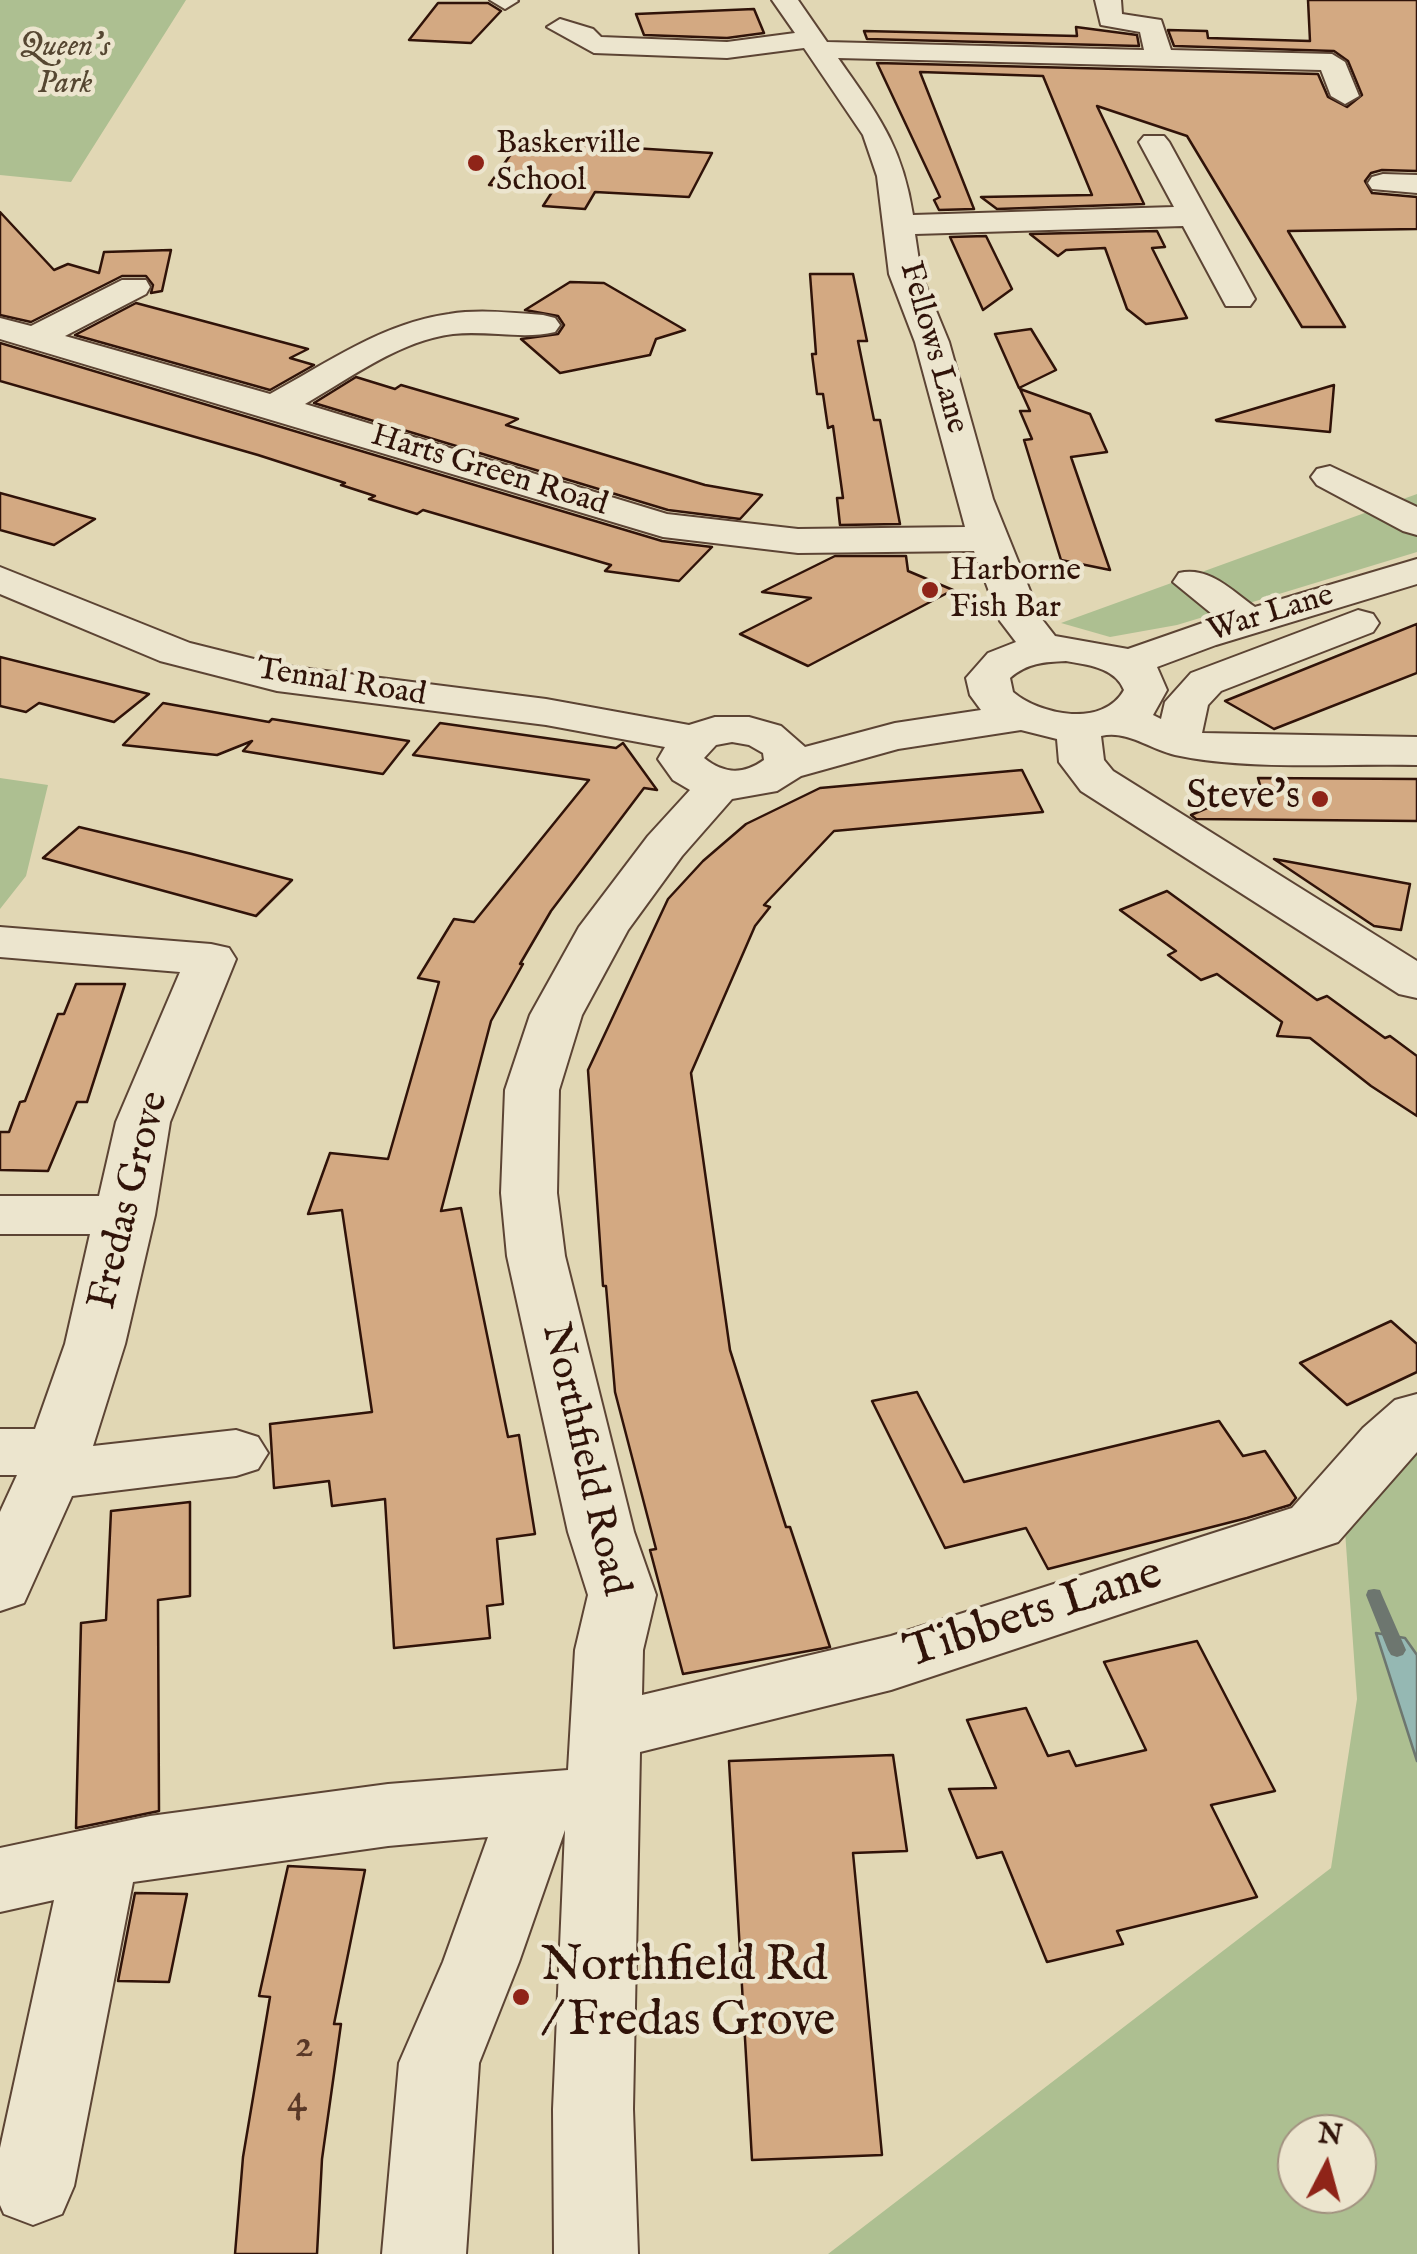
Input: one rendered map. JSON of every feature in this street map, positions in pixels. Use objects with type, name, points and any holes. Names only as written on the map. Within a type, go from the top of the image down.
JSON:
[{"type":"street","points":[[1108,0],[1110,20],[1152,26],[1159,57]]},
{"type":"street","points":[[646,29],[736,22],[1159,57],[1332,62],[1345,96]]},
{"type":"street","points":[[560,27],[584,35],[594,46],[727,50],[804,27]]},
{"type":"street","name":"Fellows Lane","points":[[804,27],[864,138],[892,176],[905,274],[932,342],[974,498],[1022,620],[1044,649]]},
{"type":"street","points":[[1154,142],[1238,299]]},
{"type":"street","points":[[901,225],[1195,216]]},
{"type":"street","points":[[17,333],[134,286]]},
{"type":"street","points":[[274,406],[412,334],[440,325],[485,321],[543,325]]},
{"type":"street","name":"Harts Green Road","points":[[17,333],[274,406],[663,525],[798,542],[990,539]]},
{"type":"street","points":[[1330,477],[1417,523]]},
{"type":"street","name":"War Lane","points":[[1126,664],[1417,572]]},
{"type":"street","name":"Tennal Road","points":[[0,579],[54,606],[175,652],[278,678],[546,712],[722,751]]},
{"type":"street","points":[[1193,582],[1249,622]]},
{"type":"street","points":[[1178,742],[1187,702],[1206,682],[1417,600]]},
{"type":"street","points":[[722,751],[988,678],[1006,659],[1044,649],[1088,650],[1126,664],[1146,686],[1146,698],[1138,710],[1101,723],[1082,762],[1097,781],[1417,983]]},
{"type":"street","points":[[988,678],[994,699],[1021,717]]},
{"type":"street","points":[[722,751],[752,783],[786,766],[895,736],[1021,717],[1101,723],[1214,748],[1417,751]]},
{"type":"street","points":[[722,751],[782,745],[788,755],[786,766]]},
{"type":"street","name":"Northfield Road","points":[[596,2254],[581,1778],[622,1596],[600,1532],[536,1256],[529,1193],[532,1090],[556,1015],[604,926],[665,846],[722,751]]},
{"type":"street","name":"Fredas Grove","points":[[0,942],[211,960],[144,1122],[95,1344],[36,1459],[0,1585]]},
{"type":"street","points":[[0,1215],[126,1215]]},
{"type":"street","name":"Tibbets Lane","points":[[581,1778],[891,1663],[1315,1524],[1385,1444],[1417,1416]]},
{"type":"street","points":[[36,1459],[236,1453]]},
{"type":"street","points":[[0,1880],[102,1856],[388,1815],[581,1778]]},
{"type":"street","name":"Northfield Road","points":[[424,2254],[439,2063],[481,1962],[581,1778]]},
{"type":"street","points":[[34,2186],[102,1856]]},
{"type":"green space","name":"Queen's Park","points":[[0,0],[186,0],[71,182],[0,175]]},
{"type":"green space","points":[[1417,494],[1417,552],[1177,625],[1110,637],[1061,623]]},
{"type":"green space","points":[[0,778],[48,785],[26,876],[0,909]]},
{"type":"green space","points":[[1417,1447],[1417,2254],[828,2254],[1331,1868],[1357,1699],[1345,1531]]},
{"type":"water","points":[[1376,1633],[1405,1638],[1417,1655],[1417,1761]]},
{"type":"building","points":[[1308,0],[1417,0],[1417,171],[1382,170],[1371,173],[1365,181],[1372,193],[1417,197],[1417,229],[1288,231],[1345,327],[1302,327],[1187,136],[1097,106],[1144,204],[997,209],[981,197],[1092,195],[1043,76],[920,72],[974,209],[939,210],[934,200],[940,197],[877,63],[1318,74],[1328,97],[1347,107],[1362,95],[1348,61],[1334,51],[1174,46],[1168,30],[1207,31],[1208,38],[1310,41]]},
{"type":"building","points":[[438,3],[488,3],[501,11],[471,43],[409,40]]},
{"type":"building","points":[[754,9],[764,33],[727,38],[644,35],[636,14]]},
{"type":"building","points":[[1076,27],[1137,35],[1139,46],[867,39],[864,31],[1077,36]]},
{"type":"building","points":[[524,136],[573,139],[570,144],[712,153],[689,197],[595,192],[585,209],[543,206],[554,189],[489,185]]},
{"type":"building","points":[[0,212],[54,270],[68,264],[99,273],[104,252],[171,250],[162,291],[151,293],[153,285],[146,276],[122,276],[31,322],[0,315]]},
{"type":"building","points":[[1157,231],[1165,247],[1152,248],[1187,318],[1146,324],[1127,309],[1105,248],[1066,250],[1058,256],[1030,234]]},
{"type":"building","points":[[986,236],[1012,289],[983,310],[950,237]]},
{"type":"building","points":[[810,274],[853,274],[867,341],[858,341],[874,420],[880,420],[900,524],[840,525],[837,498],[843,498],[833,426],[828,428],[823,394],[817,394],[812,354],[816,354]]},
{"type":"building","points":[[570,282],[604,283],[685,330],[656,339],[650,355],[560,373],[521,339],[558,334],[564,325],[558,316],[525,310]]},
{"type":"building","points":[[136,303],[308,349],[290,358],[314,365],[270,390],[75,335]]},
{"type":"building","points":[[1031,329],[1056,370],[1019,388],[995,334]]},
{"type":"building","points":[[0,343],[662,541],[712,547],[679,581],[605,571],[611,565],[423,510],[417,514],[369,499],[375,496],[341,485],[345,483],[258,455],[0,381]]},
{"type":"building","points":[[356,377],[395,389],[401,385],[518,419],[506,425],[705,485],[762,495],[740,519],[668,510],[314,403]]},
{"type":"building","points":[[1334,385],[1330,432],[1216,420]]},
{"type":"building","points":[[1020,389],[1090,414],[1107,452],[1071,457],[1110,570],[1061,560],[1024,440],[1032,439],[1020,411],[1030,411]]},
{"type":"building","points":[[0,493],[95,519],[54,545],[0,530]]},
{"type":"building","points":[[835,556],[906,556],[908,571],[953,590],[808,666],[740,634],[811,598],[762,592]]},
{"type":"building","points":[[1417,624],[1417,673],[1274,729],[1225,701]]},
{"type":"building","points":[[0,657],[149,694],[114,722],[39,703],[26,712],[0,706]]},
{"type":"building","points":[[163,703],[409,741],[383,774],[243,751],[252,741],[217,755],[123,745]]},
{"type":"building","points":[[440,723],[616,748],[623,743],[657,790],[644,788],[551,911],[520,964],[491,1021],[441,1211],[461,1208],[508,1437],[519,1435],[535,1534],[497,1539],[503,1604],[487,1606],[490,1638],[394,1648],[385,1499],[332,1506],[329,1481],[274,1488],[270,1424],[372,1412],[342,1210],[308,1214],[330,1153],[388,1159],[439,982],[418,978],[454,919],[474,922],[589,780],[413,755]]},
{"type":"building","points":[[1022,770],[1043,812],[834,831],[764,905],[770,907],[755,926],[691,1073],[730,1350],[786,1527],[790,1527],[830,1647],[683,1674],[650,1550],[656,1549],[615,1392],[603,1286],[588,1070],[668,899],[703,861],[746,824],[820,788]]},
{"type":"building","points":[[1258,778],[1417,779],[1417,821],[1196,819],[1191,815],[1260,785]]},
{"type":"building","points":[[79,827],[292,880],[256,916],[43,858]]},
{"type":"building","points":[[1274,859],[1410,884],[1401,930],[1374,926]]},
{"type":"building","points":[[1167,891],[1317,1000],[1327,996],[1417,1056],[1417,1116],[1310,1038],[1277,1036],[1282,1022],[1217,974],[1201,980],[1168,955],[1176,951],[1120,910]]},
{"type":"building","points":[[76,984],[125,984],[87,1102],[77,1102],[48,1171],[0,1170],[0,1132],[9,1132],[20,1102],[25,1101],[58,1014],[64,1014]]},
{"type":"building","points":[[1391,1321],[1417,1344],[1417,1372],[1347,1405],[1300,1363]]},
{"type":"building","points":[[917,1392],[964,1482],[1219,1421],[1243,1456],[1265,1451],[1296,1498],[1290,1505],[1247,1518],[1048,1569],[1026,1528],[945,1548],[872,1401]]},
{"type":"building","points":[[190,1502],[190,1596],[158,1600],[159,1811],[76,1828],[81,1623],[106,1620],[111,1511]]},
{"type":"building","points":[[1197,1641],[1275,1791],[1211,1805],[1257,1897],[1117,1931],[1123,1944],[1047,1962],[1002,1852],[977,1858],[949,1789],[996,1788],[967,1720],[1026,1708],[1048,1756],[1069,1751],[1076,1766],[1146,1750],[1104,1662]]},
{"type":"building","points":[[893,1755],[907,1851],[853,1853],[882,2155],[752,2160],[729,1761]]},
{"type":"building","points":[[288,1866],[365,1870],[334,2024],[341,2024],[322,2159],[317,2254],[235,2254],[243,2157],[270,1997],[259,1996]]},
{"type":"building","points":[[135,1893],[187,1894],[169,1982],[118,1981]]},
{"type":"waterway","points":[[1374,1595],[1397,1650]]},
{"type":"place","name":"Baskerville School","points":[[476,163]]},
{"type":"place","name":"Harborne Fish Bar","points":[[930,590]]},
{"type":"place","name":"Steve’s","points":[[1320,799]]},
{"type":"place","name":"Northfield Rd / Fredas Grove","points":[[521,1997]]}]
